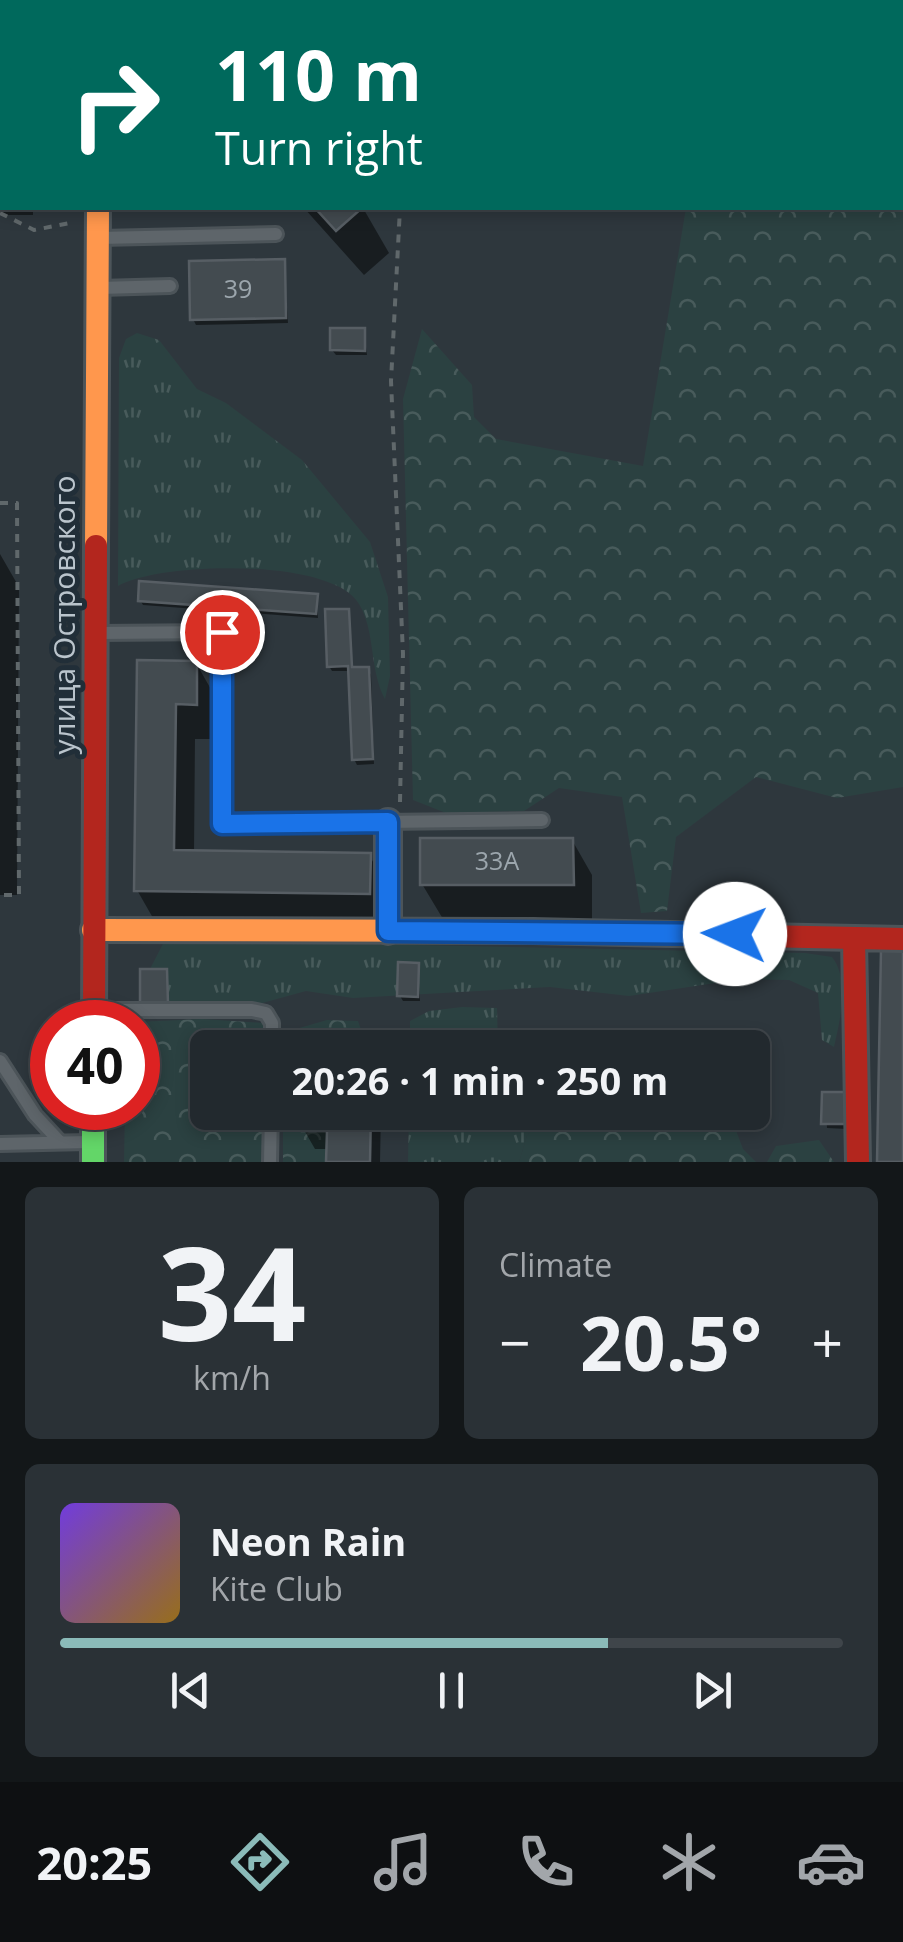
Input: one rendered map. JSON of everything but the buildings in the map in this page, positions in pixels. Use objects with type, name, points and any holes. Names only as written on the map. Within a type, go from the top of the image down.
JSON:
[{"type":"street","name":"улица Островского","points":[[94,1000],[98,222]]},
{"type":"street","points":[[388,931],[394,822]]},
{"type":"street","points":[[94,930],[629,931],[903,939]]},
{"type":"street","points":[[854,938],[858,1162]]},
{"type":"lane","points":[[98,222],[276,234]]},
{"type":"lane","points":[[98,288],[170,286]]},
{"type":"lane","points":[[95,633],[222,632],[222,824],[542,820]]},
{"type":"lane","points":[[160,1013],[252,1010],[266,1014],[272,1030]]},
{"type":"lane","points":[[0,1062],[35,1115],[60,1142]]},
{"type":"lane","points":[[270,1162],[271,1130]]},
{"type":"lane","points":[[0,1144],[60,1142],[93,1152]]},
{"type":"path","points":[[2,210],[34,230],[98,222]]},
{"type":"path","points":[[394,822],[403,654],[391,382],[400,210]]},
{"type":"path","points":[[0,503],[17,502],[18,895],[0,895]]},
{"type":"green space","points":[[686,210],[903,210],[903,787],[837,798],[756,777],[676,837],[667,911],[641,913],[622,797],[559,788],[524,811],[446,813],[413,800],[403,399],[422,329],[472,385],[474,417],[496,439],[643,466]]},
{"type":"green space","points":[[137,333],[159,340],[197,389],[226,403],[302,460],[370,542],[388,597],[390,676],[385,699],[364,615],[359,604],[342,589],[315,578],[243,568],[168,572],[118,586],[119,358],[126,339]]},
{"type":"green space","points":[[165,940],[805,953],[832,957],[841,977],[842,1001],[834,1047],[822,1040],[818,993],[789,980],[742,979],[629,996],[550,987],[353,998],[306,991],[255,1005],[168,1004],[167,969],[150,969]]},
{"type":"green space","points":[[497,1008],[498,1030],[410,1030],[410,1021],[429,1011]]},
{"type":"green space","points":[[327,1020],[358,1021],[361,1030],[296,1030]]},
{"type":"green space","points":[[160,1021],[264,1023],[265,1030],[190,1030],[190,1130],[265,1130],[264,1162],[124,1162],[125,1130],[160,1130]]},
{"type":"green space","points":[[283,1130],[371,1130],[370,1162],[283,1162]]},
{"type":"green space","points":[[409,1130],[531,1130],[519,1162],[408,1162]]},
{"type":"green space","points":[[531,1130],[736,1130],[743,1149],[756,1162],[519,1162]]},
{"type":"green space","points":[[819,1140],[834,1162],[767,1162],[776,1146]]},
{"type":"traffic: fast","points":[[93,1130],[93,1162]]},
{"type":"traffic: slow","points":[[96,546],[98,210]]},
{"type":"traffic: slow","points":[[93,930],[532,931]]},
{"type":"traffic: jam","points":[[94,1000],[96,546]]},
{"type":"traffic: jam","points":[[532,931],[903,939]]},
{"type":"traffic: jam","points":[[854,939],[858,1162]]},
{"type":"route","points":[[222,632],[222,824],[388,822],[388,931],[735,934]]}]
